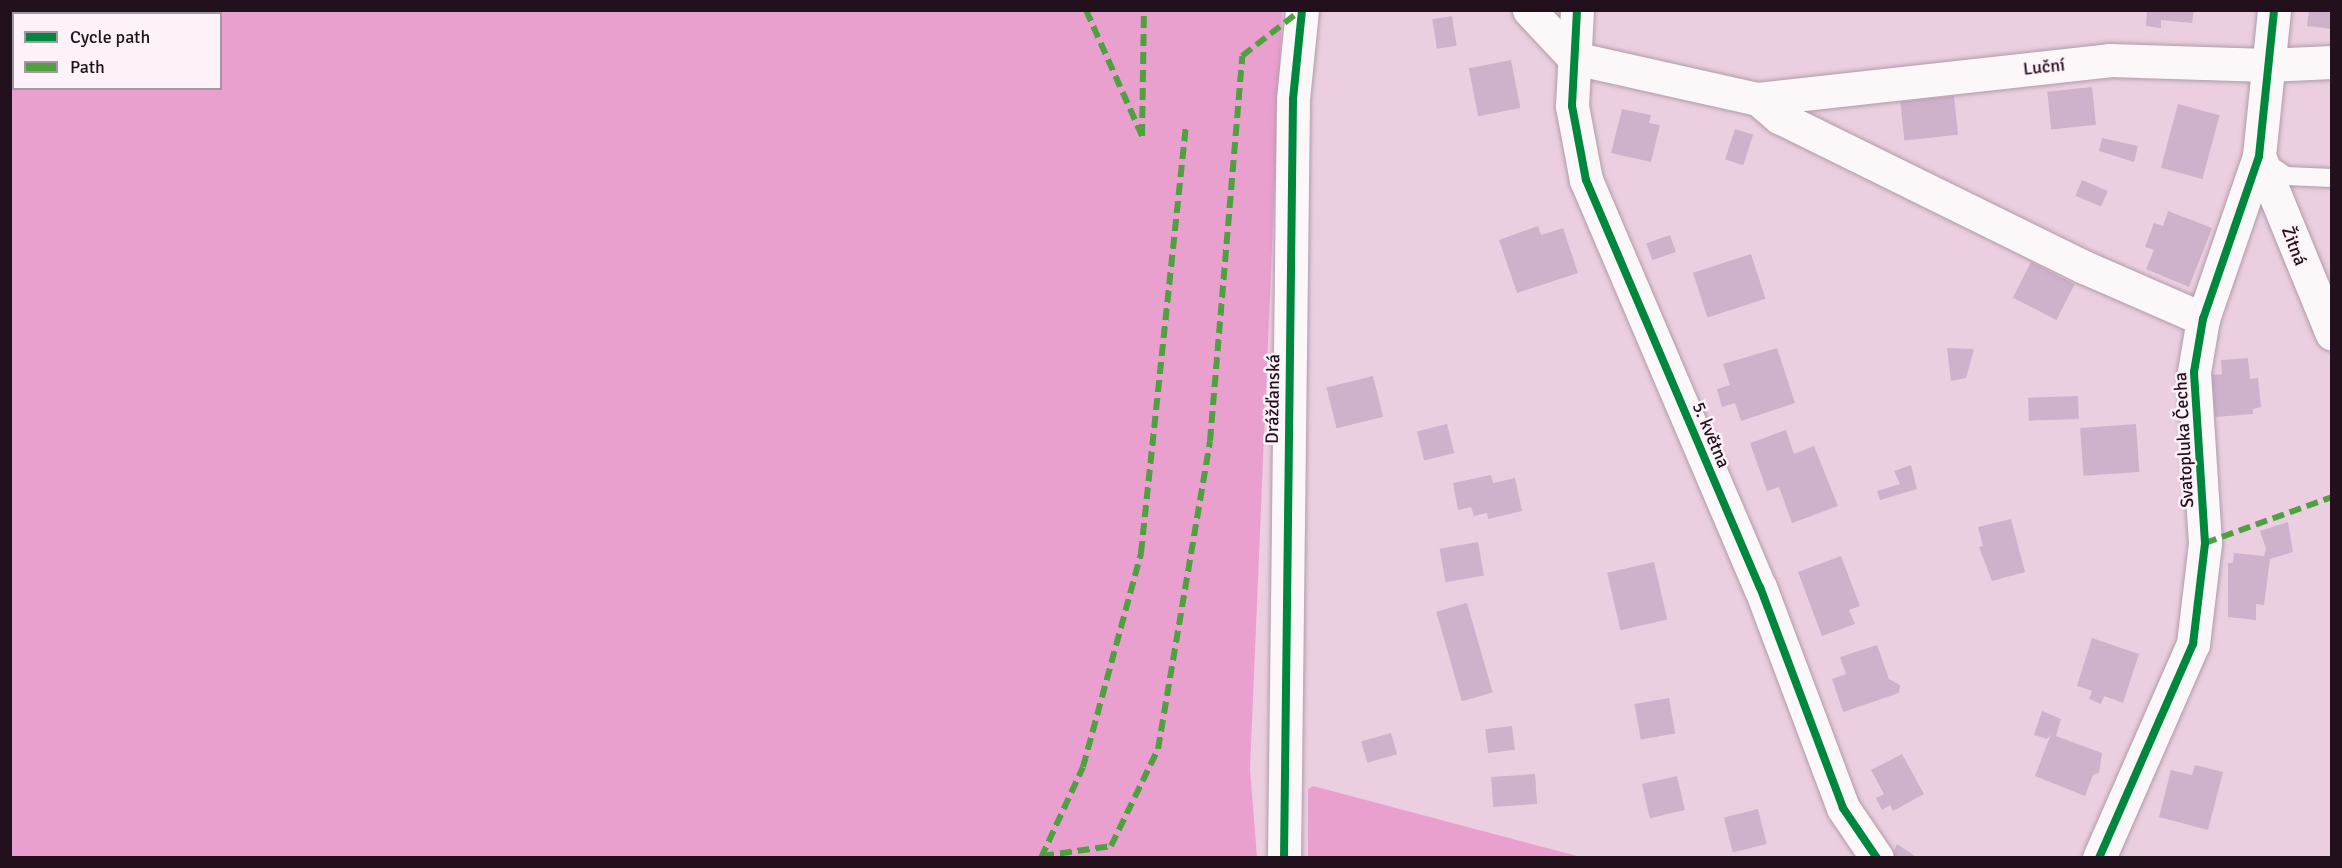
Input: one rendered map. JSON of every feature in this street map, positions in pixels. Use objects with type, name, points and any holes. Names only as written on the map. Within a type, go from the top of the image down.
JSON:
[{"type":"street","name":"Drážďanská","points":[[1284,858],[1293,110],[1302,10]]},
{"type":"street","points":[[1529,10],[1574,58],[1758,99],[1779,117],[2084,267],[2203,319]]},
{"type":"street","name":"5. května","points":[[1577,10],[1572,105],[1586,180],[1760,587],[1843,808],[1877,858]]},
{"type":"street","name":"Svatopluka Čecha","points":[[2099,858],[2193,644],[2205,543],[2194,372],[2203,319],[2259,156],[2274,10]]},
{"type":"street","name":"Luční","points":[[1758,99],[2109,60],[2267,65],[2331,62]]},
{"type":"street","name":"Žitná","points":[[2259,156],[2331,334]]},
{"type":"lane","points":[[2259,156],[2286,176],[2316,180],[2331,178]]},
{"type":"shaded area","points":[[10,11],[1282,11],[1250,769],[1257,857],[11,857]]},
{"type":"shaded area","points":[[1313,786],[1581,857],[1308,857],[1308,789]]},
{"type":"building","points":[[2147,10],[2194,10],[2192,23],[2161,20],[2161,28],[2146,26]]},
{"type":"building","points":[[2309,10],[2332,10],[2332,29],[2307,26]]},
{"type":"building","points":[[1452,16],[1457,46],[1437,49],[1432,19]]},
{"type":"building","points":[[1511,60],[1520,108],[1478,116],[1469,68]]},
{"type":"building","points":[[2092,87],[2096,125],[2051,129],[2047,92]]},
{"type":"building","points":[[1954,96],[1958,135],[1904,140],[1900,102]]},
{"type":"building","points":[[2178,104],[2220,115],[2202,179],[2161,168]]},
{"type":"building","points":[[1622,109],[1651,115],[1649,123],[1660,125],[1651,162],[1611,153]]},
{"type":"building","points":[[1735,129],[1753,135],[1743,165],[1725,159]]},
{"type":"building","points":[[2102,138],[2138,146],[2134,162],[2099,151]]},
{"type":"building","points":[[2082,180],[2108,191],[2101,207],[2075,196]]},
{"type":"building","points":[[2168,211],[2212,228],[2189,287],[2146,269],[2154,250],[2145,247],[2154,223],[2163,226]]},
{"type":"building","points":[[1538,226],[1541,235],[1563,228],[1578,273],[1517,293],[1499,240]]},
{"type":"building","points":[[1670,235],[1676,252],[1652,260],[1646,243]]},
{"type":"building","points":[[1751,254],[1766,299],[1708,318],[1693,273]]},
{"type":"building","points":[[2031,262],[2075,284],[2056,320],[2013,298]]},
{"type":"building","points":[[1777,348],[1795,403],[1741,421],[1735,403],[1722,407],[1717,389],[1730,385],[1723,364]]},
{"type":"building","points":[[1947,348],[1974,349],[1966,378],[1951,381]]},
{"type":"building","points":[[2248,358],[2250,379],[2258,378],[2261,407],[2253,409],[2253,414],[2215,417],[2212,375],[2222,374],[2221,360]]},
{"type":"building","points":[[1373,376],[1383,417],[1337,428],[1326,388]]},
{"type":"building","points":[[2078,396],[2079,419],[2029,421],[2028,398]]},
{"type":"building","points":[[1447,424],[1454,453],[1424,461],[1417,431]]},
{"type":"building","points":[[2136,424],[2139,472],[2083,476],[2080,428]]},
{"type":"building","points":[[1786,430],[1794,454],[1814,446],[1838,506],[1792,523],[1779,487],[1767,491],[1750,443]]},
{"type":"building","points":[[1911,465],[1917,489],[1880,500],[1877,491],[1900,484],[1894,471]]},
{"type":"building","points":[[1491,475],[1493,483],[1515,478],[1522,511],[1488,519],[1487,513],[1474,516],[1471,507],[1458,510],[1453,483]]},
{"type":"building","points":[[2011,519],[2025,572],[1992,581],[1979,547],[1983,546],[1978,527]]},
{"type":"building","points":[[2288,522],[2293,552],[2270,559],[2264,605],[2256,604],[2256,620],[2228,617],[2228,563],[2233,563],[2234,553],[2264,556],[2266,549],[2260,531]]},
{"type":"building","points":[[1478,542],[1484,575],[1445,582],[1440,549]]},
{"type":"building","points":[[1841,556],[1860,606],[1849,610],[1855,624],[1822,636],[1798,572]]},
{"type":"building","points":[[1654,562],[1667,619],[1621,630],[1607,573]]},
{"type":"building","points":[[1467,603],[1493,692],[1462,701],[1436,612]]},
{"type":"building","points":[[2092,638],[2139,654],[2123,703],[2104,696],[2101,704],[2089,699],[2092,691],[2077,686]]},
{"type":"building","points":[[1877,645],[1889,679],[1900,685],[1899,693],[1843,712],[1832,679],[1846,674],[1840,657]]},
{"type":"building","points":[[1669,698],[1675,733],[1641,740],[1635,704]]},
{"type":"building","points":[[2042,711],[2061,719],[2056,736],[2102,753],[2099,773],[2093,775],[2085,796],[2035,776],[2051,734],[2047,739],[2034,735]]},
{"type":"building","points":[[1512,726],[1515,750],[1488,753],[1485,729]]},
{"type":"building","points":[[1391,733],[1397,754],[1367,763],[1361,742]]},
{"type":"building","points":[[1902,754],[1924,794],[1893,811],[1890,805],[1882,810],[1876,798],[1884,794],[1871,770]]},
{"type":"building","points":[[2195,765],[2223,772],[2208,830],[2159,817],[2171,770],[2192,775]]},
{"type":"building","points":[[1535,774],[1537,804],[1493,807],[1491,777]]},
{"type":"building","points":[[1677,776],[1685,810],[1650,818],[1642,784]]},
{"type":"building","points":[[1758,809],[1767,844],[1733,852],[1724,817]]},
{"type":"building","points":[[1897,844],[1918,858],[1891,858]]},
{"type":"marked path","points":[[1086,10],[1142,136],[1144,10]]},
{"type":"marked path","points":[[1042,856],[1111,846],[1158,749],[1210,441],[1242,56],[1301,10]]},
{"type":"marked path","points":[[1041,858],[1083,767],[1141,553],[1186,128]]},
{"type":"marked path","points":[[2205,543],[2332,497]]},
{"type":"cycle path","points":[[1284,858],[1293,99],[1302,10]]},
{"type":"cycle path","points":[[1577,10],[1572,106],[1586,180],[1760,587],[1843,808],[1877,858]]},
{"type":"cycle path","points":[[2099,858],[2193,644],[2205,543],[2194,372],[2203,319],[2259,156],[2274,10]]}]
